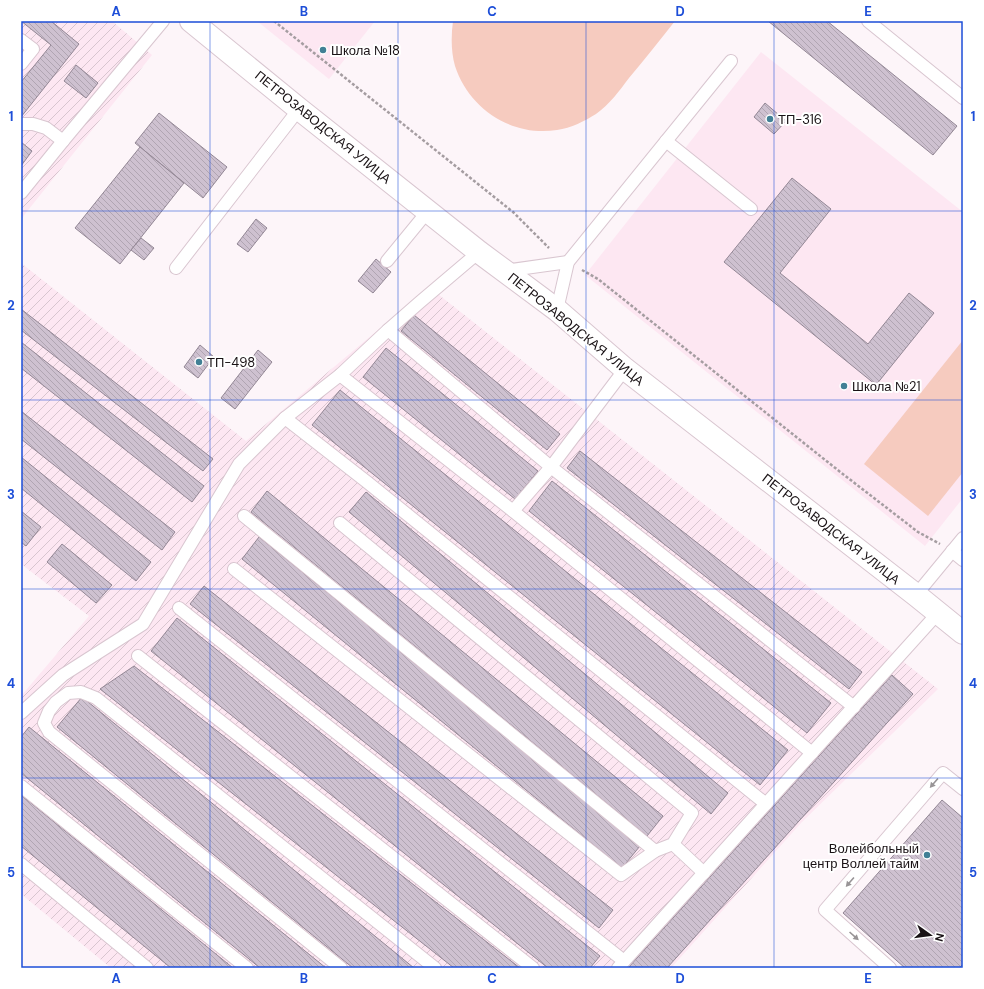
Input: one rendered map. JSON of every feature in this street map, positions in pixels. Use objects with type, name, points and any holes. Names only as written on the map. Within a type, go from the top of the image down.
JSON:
[{"type":"street","name":"ПЕТРОЗАВОДСКАЯ УЛИЦА","points":[[192,21],[299,109],[479,252],[557,310],[625,369],[963,633]]},
{"type":"lane","points":[[21,193],[163,21]]},
{"type":"lane","points":[[868,21],[963,98]]},
{"type":"lane","points":[[21,40],[33,49],[21,64]]},
{"type":"lane","points":[[557,310],[568,262],[731,61]]},
{"type":"lane","points":[[176,268],[299,109]]},
{"type":"lane","points":[[21,124],[33,124],[46,128],[63,141]]},
{"type":"lane","points":[[666,141],[751,209]]},
{"type":"lane","points":[[387,260],[428,211]]},
{"type":"lane","points":[[21,713],[63,675],[143,624],[239,464],[285,418],[340,375],[388,330],[479,252]]},
{"type":"lane","points":[[504,270],[568,262]]},
{"type":"lane","points":[[388,330],[551,467],[854,707]]},
{"type":"lane","points":[[514,511],[551,467],[625,369]]},
{"type":"lane","points":[[340,375],[514,511],[812,753]]},
{"type":"lane","points":[[285,418],[374,487],[766,804]]},
{"type":"lane","points":[[244,516],[655,850]]},
{"type":"lane","points":[[234,569],[621,875],[655,850],[673,844],[692,813],[340,523]]},
{"type":"lane","points":[[916,595],[963,538]]},
{"type":"lane","points":[[952,551],[963,560]]},
{"type":"lane","points":[[180,608],[621,965],[938,613]]},
{"type":"lane","points":[[138,656],[533,968]]},
{"type":"lane","points":[[340,968],[48,732],[44,723],[48,711],[56,702],[68,693],[81,692],[96,698],[435,968]]},
{"type":"lane","points":[[890,968],[826,910],[943,773],[963,789]]},
{"type":"lane","points":[[21,786],[247,968]]},
{"type":"lane","points":[[673,844],[704,873]]},
{"type":"lane","points":[[21,864],[147,968]]},
{"type":"path","points":[[274,21],[513,212],[550,249],[568,262],[598,279],[918,532],[952,551]]},
{"type":"shaded area","points":[[21,21],[112,21],[152,55],[21,219]]},
{"type":"shaded area","name":"Школа №18","points":[[257,21],[375,21],[329,79]]},
{"type":"shaded area","points":[[453,21],[675,21],[610,102],[601,110],[573,126],[557,130],[540,131],[524,129],[494,117],[471,95],[455,66],[452,44]]},
{"type":"shaded area","name":"Школа №21","points":[[761,52],[963,212],[963,498],[925,546],[585,275]]},
{"type":"shaded area","points":[[21,263],[246,441],[429,287],[938,689],[801,823],[671,968],[111,968],[21,894],[21,696],[89,616],[21,564]]},
{"type":"shaded area","points":[[963,340],[963,472],[928,516],[864,464]]},
{"type":"building","points":[[21,21],[51,21],[79,44],[21,117],[21,82],[51,45]]},
{"type":"building","points":[[768,21],[827,21],[957,126],[933,155]]},
{"type":"building","points":[[76,65],[98,83],[86,98],[64,81]]},
{"type":"building","name":"ТП-316","points":[[765,103],[786,121],[774,134],[754,117]]},
{"type":"building","points":[[159,113],[227,167],[203,198],[135,143]]},
{"type":"building","points":[[21,142],[32,151],[21,166]]},
{"type":"building","points":[[140,147],[184,183],[120,264],[75,228]]},
{"type":"building","points":[[792,178],[831,209],[780,273],[868,344],[909,293],[934,313],[876,385],[724,262]]},
{"type":"building","points":[[256,219],[267,228],[248,252],[237,244]]},
{"type":"building","points":[[141,238],[154,248],[144,260],[131,250]]},
{"type":"building","points":[[376,259],[391,272],[373,293],[358,281]]},
{"type":"building","points":[[21,309],[213,459],[203,471],[21,330]]},
{"type":"building","points":[[414,315],[560,434],[547,450],[401,331]]},
{"type":"building","points":[[21,342],[204,486],[192,502],[21,368]]},
{"type":"building","name":"ТП-498","points":[[200,345],[214,357],[198,378],[184,367]]},
{"type":"building","points":[[386,348],[538,471],[515,499],[363,377]]},
{"type":"building","points":[[258,350],[272,362],[235,409],[221,398]]},
{"type":"building","points":[[340,390],[788,750],[760,785],[312,425]]},
{"type":"building","points":[[21,411],[175,532],[162,550],[21,439]]},
{"type":"building","points":[[580,451],[862,672],[849,689],[567,468]]},
{"type":"building","points":[[21,457],[151,562],[136,581],[21,488]]},
{"type":"building","points":[[552,481],[831,703],[807,733],[529,511]]},
{"type":"building","points":[[267,491],[663,816],[647,836],[251,512]]},
{"type":"building","points":[[366,492],[728,793],[711,814],[349,512]]},
{"type":"building","points":[[21,511],[41,527],[26,546],[21,542]]},
{"type":"building","points":[[259,537],[640,846],[622,868],[242,559]]},
{"type":"building","points":[[62,544],[112,585],[96,603],[47,562]]},
{"type":"building","points":[[204,586],[613,910],[599,928],[190,604]]},
{"type":"building","points":[[177,618],[600,956],[590,968],[548,968],[151,651]]},
{"type":"building","points":[[134,666],[520,968],[454,968],[100,689]]},
{"type":"building","points":[[892,675],[913,694],[667,968],[628,968]]},
{"type":"building","points":[[82,697],[414,968],[353,968],[57,727]]},
{"type":"building","points":[[29,727],[326,968],[260,968],[21,773],[21,737]]},
{"type":"building","points":[[21,795],[233,968],[171,968],[21,846]]},
{"type":"building","name":"Волейбольный центр Воллей тайм","points":[[942,800],[963,818],[963,964],[959,968],[905,968],[843,913]]},
{"type":"place","name":"Школа №18","points":[[323,50]]},
{"type":"place","name":"ТП-316","points":[[770,119]]},
{"type":"place","name":"ТП-498","points":[[199,362]]},
{"type":"place","name":"Школа №21","points":[[844,386]]},
{"type":"place","name":"Волейбольный центр Воллей тайм","points":[[927,855]]}]
